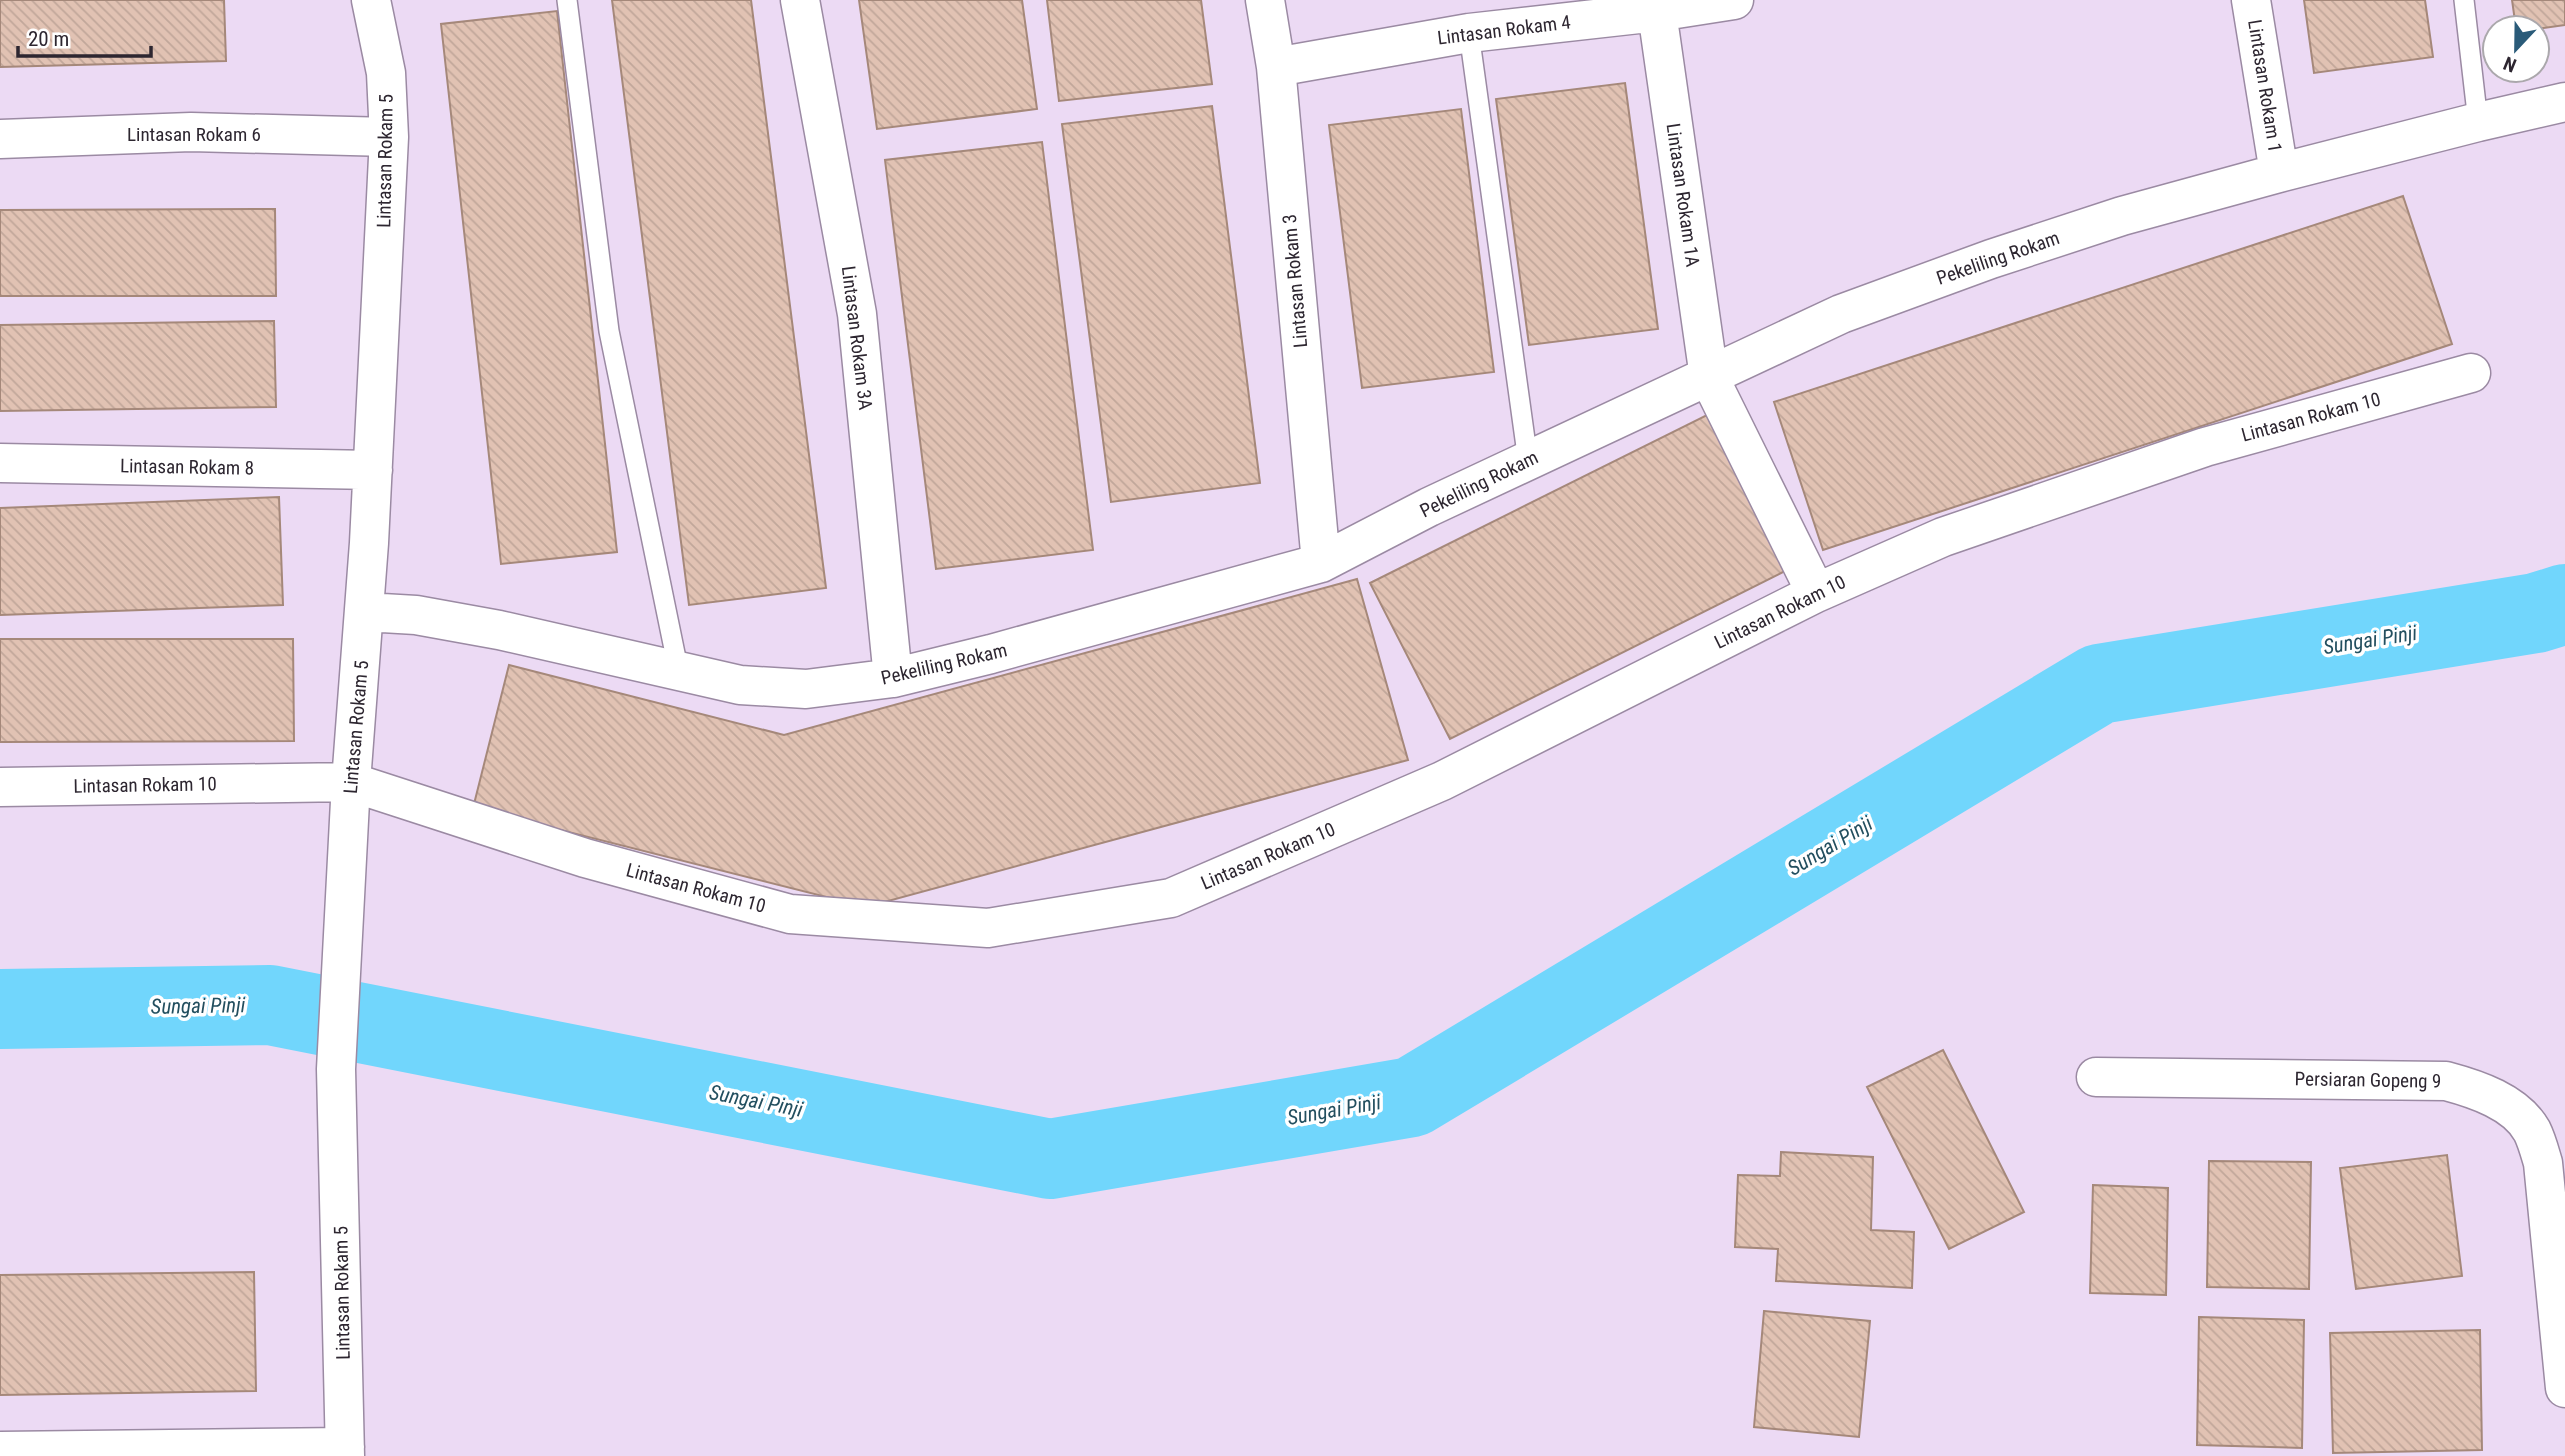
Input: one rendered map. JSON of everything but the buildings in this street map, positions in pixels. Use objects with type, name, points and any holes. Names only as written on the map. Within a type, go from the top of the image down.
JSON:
[{"type":"street","name":"Lintasan Rokam 5","points":[[345,1451],[337,1069],[351,782],[373,470],[389,137],[386,73],[371,0]]},
{"type":"street","name":"Lintasan Rokam 3A","points":[[800,0],[857,314],[893,678]]},
{"type":"street","name":"Lintasan Rokam 3","points":[[1265,0],[1276,67],[1321,563]]},
{"type":"street","name":"Lintasan Rokam 4","points":[[1276,67],[1469,33],[1657,12],[1734,0]]},
{"type":"street","name":"Lintasan Rokam 1","points":[[2251,0],[2279,173]]},
{"type":"street","name":"Lintasan Rokam 1A","points":[[1657,12],[1709,377],[1816,593]]},
{"type":"street","name":"Pekeliling Rokam","points":[[365,612],[416,615],[499,630],[740,685],[806,689],[893,678],[991,654],[1321,563],[1528,461],[1841,314],[1991,260],[2122,216],[2279,173],[2565,102]]},
{"type":"street","name":"Lintasan Rokam 6","points":[[0,139],[191,132],[389,137]]},
{"type":"street","name":"Lintasan Rokam 10","points":[[0,787],[351,782],[585,858],[790,914],[988,928],[1171,898],[1442,781],[1816,593],[1943,537],[2205,447],[2471,373]]},
{"type":"street","name":"Lintasan Rokam 8","points":[[0,463],[373,470]]},
{"type":"street","name":"Persiaran Gopeng 9","points":[[2096,1077],[2446,1081],[2476,1089],[2510,1108],[2531,1130],[2543,1163],[2565,1388]]},
{"type":"street","points":[[0,1451],[345,1451]]},
{"type":"lane","points":[[567,0],[609,331],[680,673]]},
{"type":"lane","points":[[2464,0],[2478,122]]},
{"type":"lane","points":[[1469,33],[1528,461]]},
{"type":"waterway","name":"Sungai Pinji","points":[[0,1009],[270,1005],[1050,1159],[1412,1097],[2099,684],[2536,613],[2565,604]]}]
